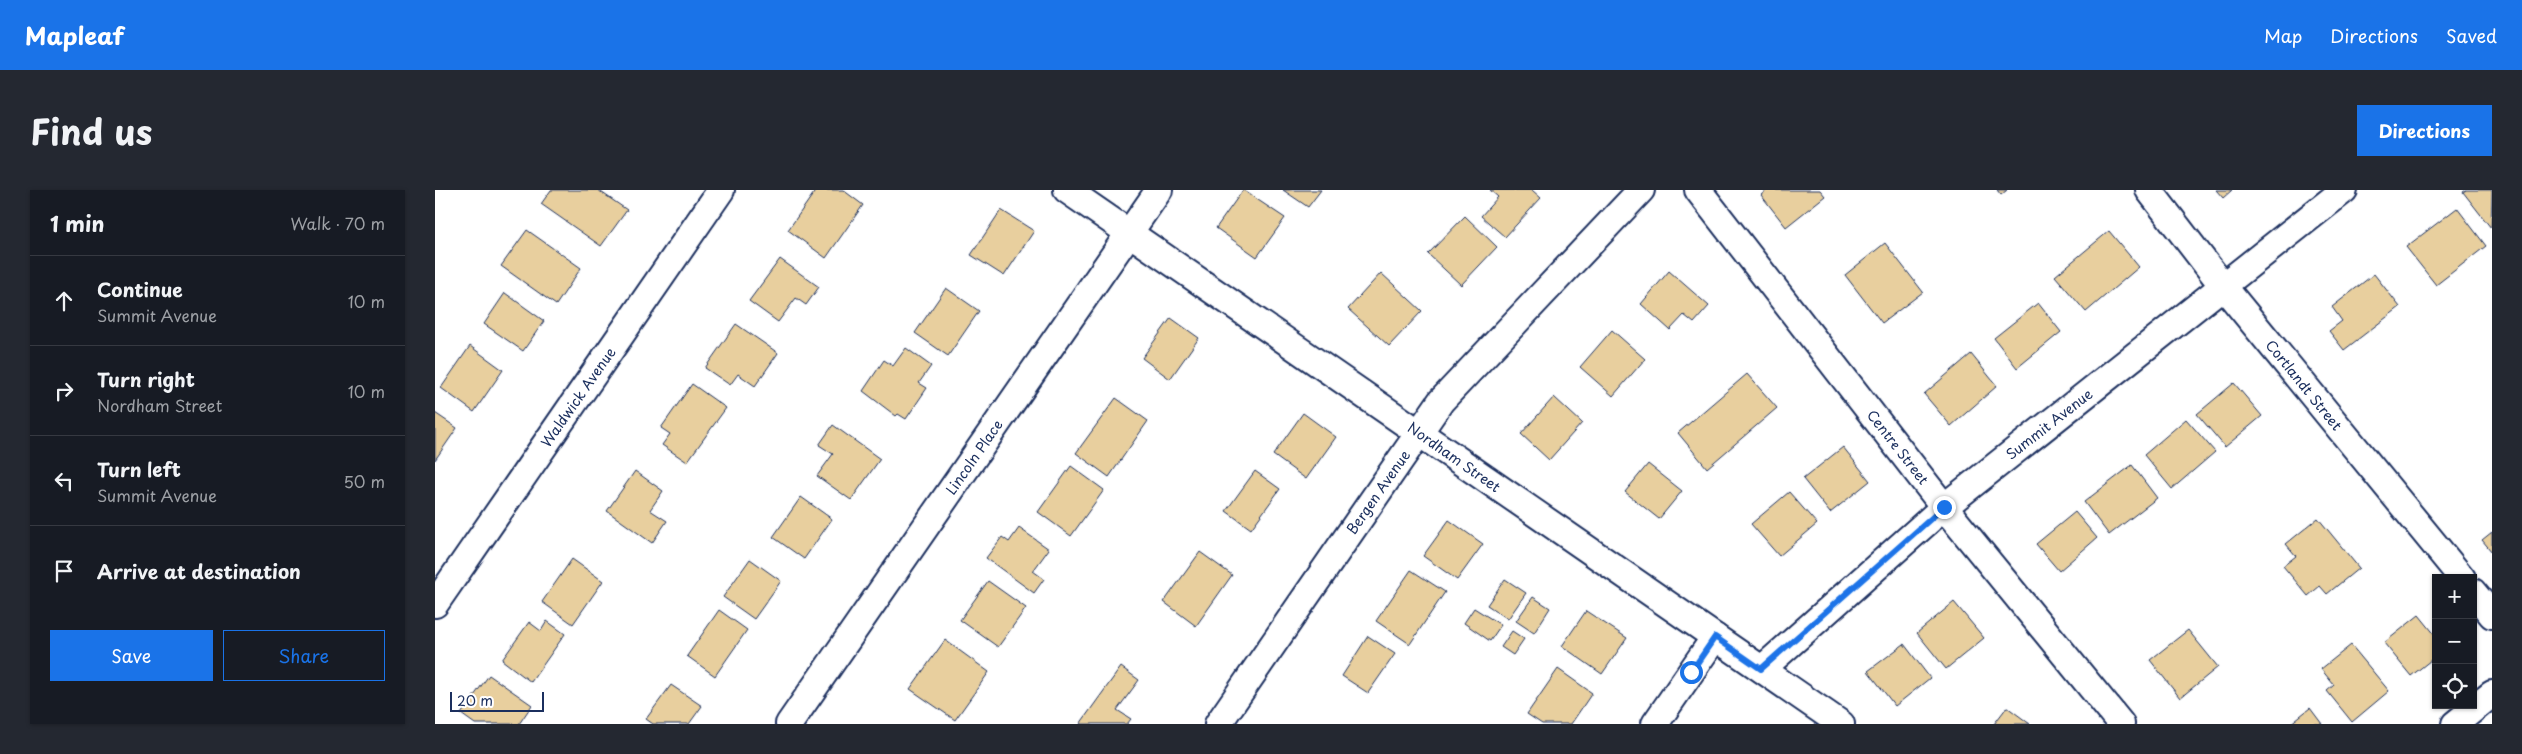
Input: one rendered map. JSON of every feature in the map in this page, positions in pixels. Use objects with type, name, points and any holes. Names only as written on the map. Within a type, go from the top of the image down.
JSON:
[{"type":"street","name":"Waldwick Avenue","points":[[435,604],[721,190]]},
{"type":"street","name":"Nordham Street","points":[[1067,190],[1841,724]]},
{"type":"street","name":"Lincoln Place","points":[[789,724],[1159,190]]},
{"type":"street","name":"Bergen Avenue","points":[[1218,724],[1441,401],[1641,190]]},
{"type":"street","name":"Centre Street","points":[[1698,190],[1944,507],[2121,724]]},
{"type":"street","name":"Cortlandt Street","points":[[2149,190],[2223,286],[2459,574]]},
{"type":"street","name":"Summit Avenue","points":[[1761,669],[1944,507],[2344,190]]},
{"type":"street","points":[[2477,597],[2492,615]]},
{"type":"street","points":[[1655,724],[1715,637]]},
{"type":"street","points":[[2455,724],[2492,694]]},
{"type":"building","points":[[551,190],[598,190],[627,210],[601,246],[541,204]]},
{"type":"building","points":[[816,190],[843,190],[863,205],[826,258],[788,230]]},
{"type":"building","points":[[1243,190],[1285,218],[1257,257],[1216,228]]},
{"type":"building","points":[[1283,190],[1321,190],[1308,207]]},
{"type":"building","points":[[1490,190],[1532,190],[1541,198],[1505,237],[1481,216],[1498,197]]},
{"type":"building","points":[[1767,190],[1820,190],[1825,196],[1786,227],[1761,195]]},
{"type":"building","points":[[1997,190],[2007,190],[2001,195]]},
{"type":"building","points":[[2216,190],[2232,190],[2223,198]]},
{"type":"building","points":[[2466,190],[2492,190],[2491,228],[2463,192]]},
{"type":"building","points":[[2457,208],[2486,246],[2436,285],[2406,247]]},
{"type":"building","points":[[1001,210],[1034,231],[1004,276],[971,255]]},
{"type":"building","points":[[1465,216],[1497,247],[1461,285],[1428,254]]},
{"type":"building","points":[[527,230],[581,268],[556,305],[501,266]]},
{"type":"building","points":[[2109,231],[2139,267],[2086,312],[2055,276]]},
{"type":"building","points":[[1885,243],[1923,292],[1882,323],[1845,275]]},
{"type":"building","points":[[780,259],[819,287],[806,305],[796,298],[778,322],[749,301]]},
{"type":"building","points":[[1669,271],[1709,306],[1694,323],[1684,315],[1670,330],[1641,304]]},
{"type":"building","points":[[1381,273],[1422,311],[1389,346],[1348,309]]},
{"type":"building","points":[[2374,274],[2400,307],[2344,350],[2329,331],[2342,321],[2332,307]]},
{"type":"building","points":[[946,288],[979,311],[948,356],[915,333]]},
{"type":"building","points":[[505,293],[544,321],[523,351],[484,324]]},
{"type":"building","points":[[2038,303],[2061,332],[2017,368],[1994,338]]},
{"type":"building","points":[[1171,318],[1199,338],[1170,379],[1142,358]]},
{"type":"building","points":[[736,324],[778,353],[755,386],[738,374],[730,385],[705,368]]},
{"type":"building","points":[[1612,330],[1645,359],[1613,396],[1580,367]]},
{"type":"building","points":[[470,346],[503,370],[474,412],[441,388]]},
{"type":"building","points":[[906,348],[931,366],[919,383],[927,388],[906,419],[898,414],[896,416],[863,391],[884,360],[893,366]]},
{"type":"building","points":[[1971,354],[1997,386],[1951,426],[1924,394]]},
{"type":"building","points":[[1747,374],[1777,408],[1707,468],[1678,433]]},
{"type":"building","points":[[2234,383],[2262,416],[2225,447],[2197,414]]},
{"type":"building","points":[[692,384],[726,408],[687,462],[662,445],[670,434],[661,428]]},
{"type":"building","points":[[1554,397],[1582,423],[1549,460],[1521,434]]},
{"type":"building","points":[[1116,398],[1148,421],[1109,477],[1076,453]]},
{"type":"building","points":[[435,413],[457,428],[435,460]]},
{"type":"building","points":[[1303,413],[1336,437],[1306,479],[1273,455]]},
{"type":"building","points":[[2186,419],[2215,452],[2172,489],[2144,455]]},
{"type":"building","points":[[833,425],[880,459],[851,500],[817,476],[833,454],[819,445]]},
{"type":"building","points":[[1843,447],[1870,481],[1830,513],[1803,479]]},
{"type":"building","points":[[1648,464],[1682,491],[1659,519],[1625,492]]},
{"type":"building","points":[[2132,465],[2157,498],[2109,535],[2084,502]]},
{"type":"building","points":[[1071,466],[1104,490],[1071,536],[1038,512]]},
{"type":"building","points":[[635,471],[663,491],[650,510],[667,521],[652,543],[607,511]]},
{"type":"building","points":[[1255,471],[1280,489],[1251,529],[1226,511]]},
{"type":"building","points":[[1789,492],[1817,524],[1779,556],[1751,524]]},
{"type":"building","points":[[801,497],[832,519],[804,559],[773,537]]},
{"type":"building","points":[[2075,512],[2097,538],[2059,571],[2036,544]]},
{"type":"building","points":[[2318,518],[2359,568],[2327,594],[2320,586],[2308,596],[2283,566],[2296,556],[2286,544]]},
{"type":"building","points":[[1449,520],[1483,544],[1457,580],[1423,556]]},
{"type":"building","points":[[1019,528],[1049,549],[1033,571],[1044,579],[1034,593],[986,558],[1002,537],[1009,542]]},
{"type":"building","points":[[2492,532],[2492,552],[2482,540]]},
{"type":"building","points":[[1200,552],[1232,575],[1196,626],[1164,602]]},
{"type":"building","points":[[572,559],[603,581],[573,624],[542,602]]},
{"type":"building","points":[[750,559],[781,581],[754,619],[723,597]]},
{"type":"building","points":[[1411,570],[1445,592],[1410,644],[1376,621]]},
{"type":"building","points":[[1505,579],[1526,593],[1508,619],[1487,605]]},
{"type":"building","points":[[988,581],[1026,608],[998,647],[960,620]]},
{"type":"building","points":[[1533,597],[1550,608],[1534,633],[1516,621]]},
{"type":"building","points":[[1954,602],[1984,638],[1946,669],[1917,633]]},
{"type":"building","points":[[1474,608],[1501,625],[1490,641],[1464,623]]},
{"type":"building","points":[[719,610],[747,630],[715,676],[687,656]]},
{"type":"building","points":[[1586,611],[1627,638],[1602,674],[1562,646]]},
{"type":"building","points":[[2419,615],[2432,631],[2432,659],[2411,676],[2384,643]]},
{"type":"building","points":[[547,621],[565,634],[531,682],[502,660],[529,622],[541,631]]},
{"type":"building","points":[[2188,630],[2218,667],[2180,698],[2150,660]]},
{"type":"building","points":[[1512,631],[1524,639],[1513,655],[1501,647]]},
{"type":"building","points":[[1368,636],[1395,654],[1368,693],[1342,676]]},
{"type":"building","points":[[945,640],[989,672],[955,720],[910,689]]},
{"type":"building","points":[[1904,644],[1930,678],[1895,706],[1868,671]]},
{"type":"building","points":[[2351,645],[2389,691],[2352,722],[2327,691],[2334,685],[2321,669]]},
{"type":"building","points":[[1121,667],[1139,680],[1117,710],[1131,719],[1127,724],[1080,724]]},
{"type":"building","points":[[1558,669],[1592,693],[1571,724],[1542,724],[1527,714]]},
{"type":"building","points":[[489,675],[532,705],[519,724],[475,724],[461,714]]},
{"type":"building","points":[[671,685],[702,706],[689,724],[653,724],[646,719]]},
{"type":"building","points":[[2007,707],[2030,724],[1994,724]]},
{"type":"building","points":[[2310,708],[2322,724],[2290,724]]},
{"type":"route","points":[[1691,672],[1715,637],[1761,669],[1944,507]]}]
